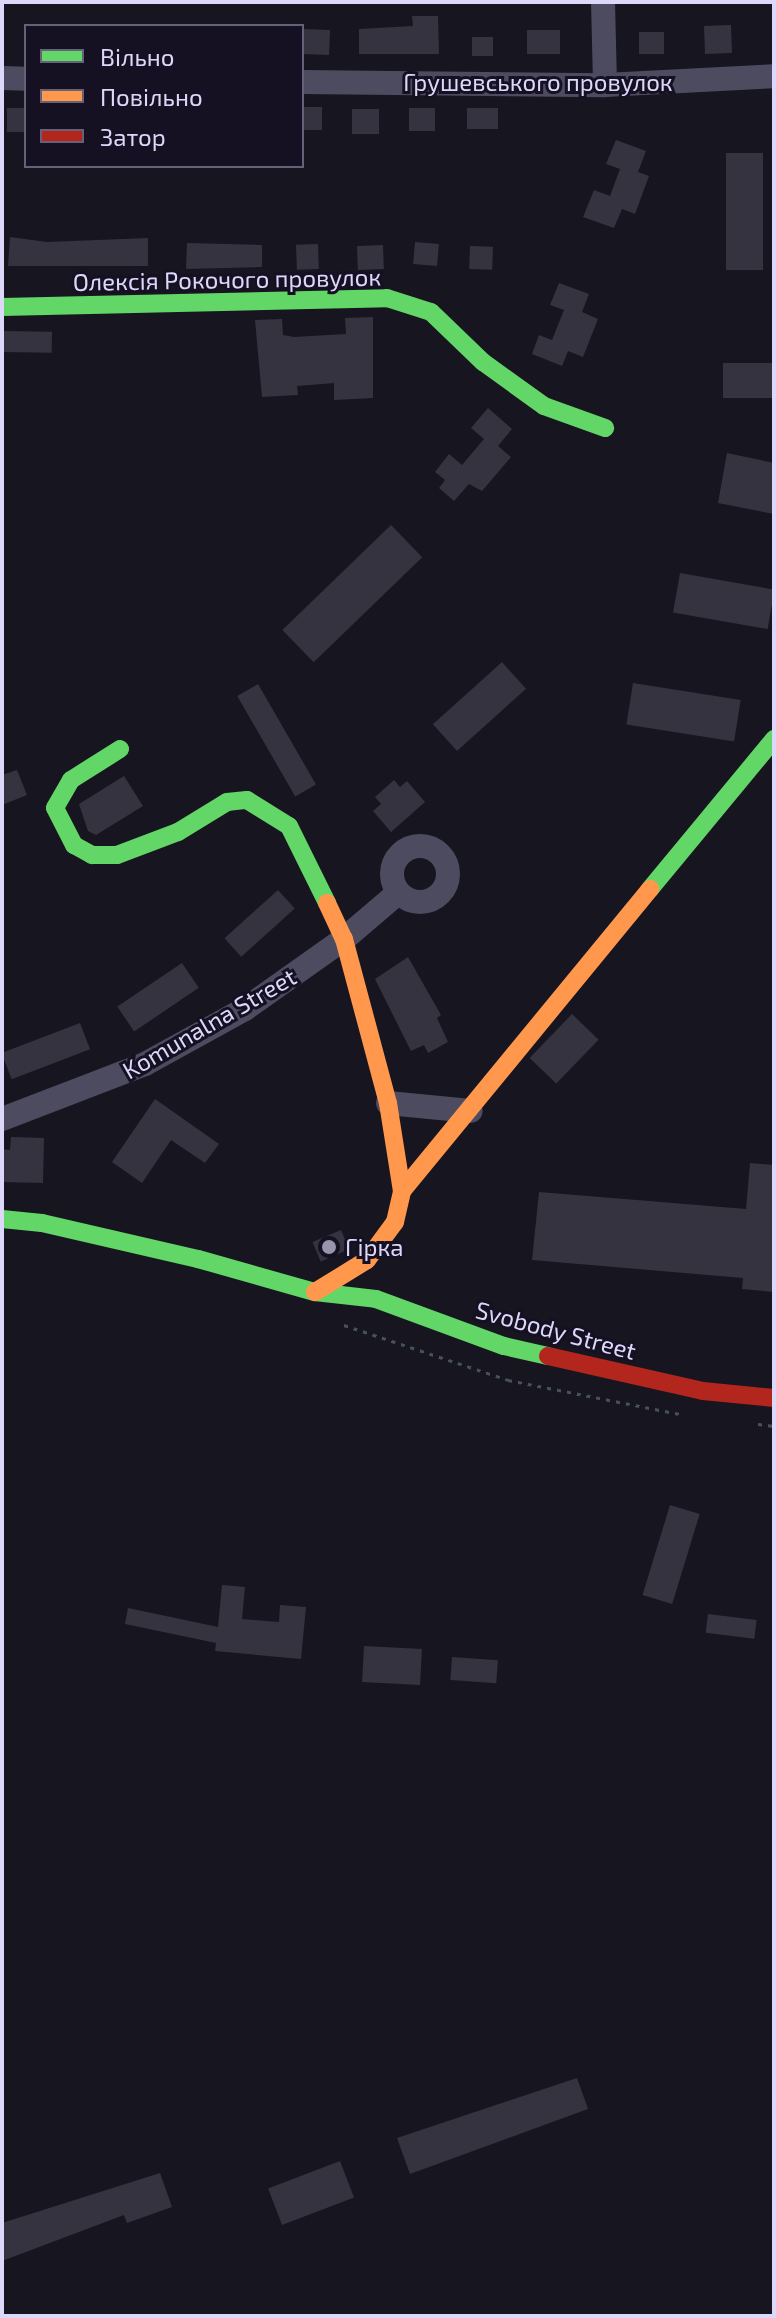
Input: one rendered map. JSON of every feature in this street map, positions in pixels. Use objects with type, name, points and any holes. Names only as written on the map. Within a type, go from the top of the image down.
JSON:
[{"type":"street","points":[[603,2],[605,85]]},
{"type":"street","name":"Грушевського провулок","points":[[304,82],[605,85],[774,76]]},
{"type":"street","points":[[2,78],[24,79]]},
{"type":"street","name":"Олексія Рокочого провулок","points":[[2,307],[387,298],[431,312],[483,362],[544,406],[605,428]]},
{"type":"street","points":[[402,1191],[471,1111],[774,739]]},
{"type":"street","points":[[120,749],[71,780],[55,808],[74,845],[92,855],[117,855],[178,832],[227,802],[247,800],[289,826],[344,939],[388,1103],[402,1191],[395,1222],[367,1260],[315,1292]]},
{"type":"street","name":"Komunalna Street","points":[[2,1119],[145,1064],[281,986],[344,939],[398,893]]},
{"type":"street","points":[[388,1103],[471,1111]]},
{"type":"street","name":"Svobody Street","points":[[2,1219],[129,1242],[315,1292],[376,1299],[520,1349],[703,1391],[774,1398]]},
{"type":"building","points":[[412,16],[438,16],[439,54],[359,54],[359,29],[413,26]]},
{"type":"building","points":[[731,25],[732,53],[705,54],[704,26]]},
{"type":"building","points":[[304,29],[330,30],[329,55],[304,54]]},
{"type":"building","points":[[527,30],[560,30],[560,54],[527,54]]},
{"type":"building","points":[[639,32],[664,32],[664,54],[639,54]]},
{"type":"building","points":[[472,37],[493,37],[493,56],[472,56]]},
{"type":"building","points":[[304,107],[322,107],[322,130],[304,130]]},
{"type":"building","points":[[7,108],[24,108],[24,132],[7,132]]},
{"type":"building","points":[[409,108],[435,108],[435,131],[409,131]]},
{"type":"building","points":[[467,108],[498,108],[498,129],[467,129]]},
{"type":"building","points":[[352,109],[379,109],[379,134],[352,134]]},
{"type":"building","points":[[616,140],[646,151],[638,172],[649,176],[635,214],[622,209],[614,228],[583,217],[594,190],[610,196],[620,169],[606,164]]},
{"type":"building","points":[[726,153],[763,153],[763,270],[726,270]]},
{"type":"building","points":[[10,237],[47,242],[148,238],[148,266],[8,266]]},
{"type":"building","points":[[415,242],[439,244],[437,266],[413,264]]},
{"type":"building","points":[[187,243],[262,245],[262,267],[186,269]]},
{"type":"building","points":[[318,244],[319,269],[297,270],[296,245]]},
{"type":"building","points":[[383,245],[384,269],[358,270],[357,246]]},
{"type":"building","points":[[470,246],[493,247],[492,270],[469,269]]},
{"type":"building","points":[[559,283],[589,294],[582,312],[598,319],[583,357],[568,351],[562,366],[532,354],[539,335],[552,340],[564,310],[550,305]]},
{"type":"building","points":[[373,317],[373,398],[334,400],[334,383],[297,386],[298,395],[262,397],[255,320],[282,319],[283,335],[294,337],[346,334],[345,318]]},
{"type":"building","points":[[2,331],[52,332],[52,353],[2,352]]},
{"type":"building","points":[[723,363],[774,363],[774,398],[723,398]]},
{"type":"building","points":[[488,408],[512,429],[498,446],[511,457],[482,491],[469,484],[454,501],[439,488],[445,480],[435,472],[449,454],[462,465],[484,439],[471,428]]},
{"type":"building","points":[[727,453],[774,463],[774,514],[718,503]]},
{"type":"building","points":[[391,525],[422,557],[314,662],[282,630]]},
{"type":"building","points":[[680,573],[774,590],[768,629],[673,612]]},
{"type":"building","points":[[502,662],[526,689],[457,751],[433,724]]},
{"type":"building","points":[[633,683],[741,700],[734,742],[626,724]]},
{"type":"building","points":[[258,684],[316,784],[295,796],[237,696]]},
{"type":"building","points":[[17,770],[27,795],[2,805],[2,775]]},
{"type":"building","points":[[124,776],[143,806],[96,835],[88,831],[79,804]]},
{"type":"building","points":[[394,780],[400,787],[407,781],[425,802],[391,832],[373,811],[381,804],[375,797]]},
{"type":"building","points":[[278,890],[295,909],[241,957],[224,938]]},
{"type":"building","points":[[408,957],[441,1015],[437,1018],[448,1042],[428,1053],[424,1045],[411,1051],[375,979]]},
{"type":"building","points":[[182,963],[199,988],[134,1031],[117,1007]]},
{"type":"building","points":[[572,1014],[599,1040],[556,1084],[530,1058]]},
{"type":"building","points":[[80,1023],[90,1049],[12,1079],[2,1053]]},
{"type":"building","points":[[155,1099],[219,1144],[205,1163],[171,1140],[142,1183],[112,1162]]},
{"type":"building","points":[[11,1137],[44,1138],[43,1183],[2,1182],[2,1149],[10,1150]]},
{"type":"building","points":[[750,1163],[774,1165],[774,1292],[742,1289],[743,1278],[532,1260],[539,1192],[746,1209]]},
{"type":"building","points":[[341,1230],[349,1249],[321,1261],[312,1242]]},
{"type":"building","points":[[670,1505],[700,1514],[672,1604],[643,1595]]},
{"type":"building","points":[[222,1585],[245,1587],[242,1619],[279,1622],[280,1605],[306,1607],[301,1659],[215,1651],[216,1643],[125,1624],[128,1608],[218,1627]]},
{"type":"building","points":[[708,1614],[757,1620],[754,1639],[706,1633]]},
{"type":"building","points":[[364,1646],[422,1649],[420,1685],[362,1682]]},
{"type":"building","points":[[452,1657],[498,1660],[496,1683],[450,1680]]},
{"type":"building","points":[[577,2078],[588,2109],[410,2174],[397,2138]]},
{"type":"building","points":[[340,2161],[354,2197],[282,2225],[268,2189]]},
{"type":"building","points":[[160,2173],[172,2207],[127,2223],[124,2215],[2,2261],[2,2223]]},
{"type":"traffic: fast","points":[[2,307],[387,298],[431,312],[483,362],[544,406],[605,428]]},
{"type":"traffic: fast","points":[[650,889],[774,739]]},
{"type":"traffic: fast","points":[[120,749],[71,780],[55,808],[74,845],[92,855],[117,855],[178,832],[227,802],[247,800],[289,826],[327,903]]},
{"type":"traffic: fast","points":[[2,1219],[42,1223],[198,1259],[315,1292],[376,1299],[504,1346],[548,1356]]},
{"type":"traffic: slow","points":[[315,1292],[367,1260],[395,1222],[402,1191],[650,889]]},
{"type":"traffic: slow","points":[[327,903],[344,939],[388,1103],[402,1191]]},
{"type":"traffic: jam","points":[[548,1356],[703,1391],[774,1398]]},
{"type":"place","name":"Гірка","points":[[329,1247]]}]
